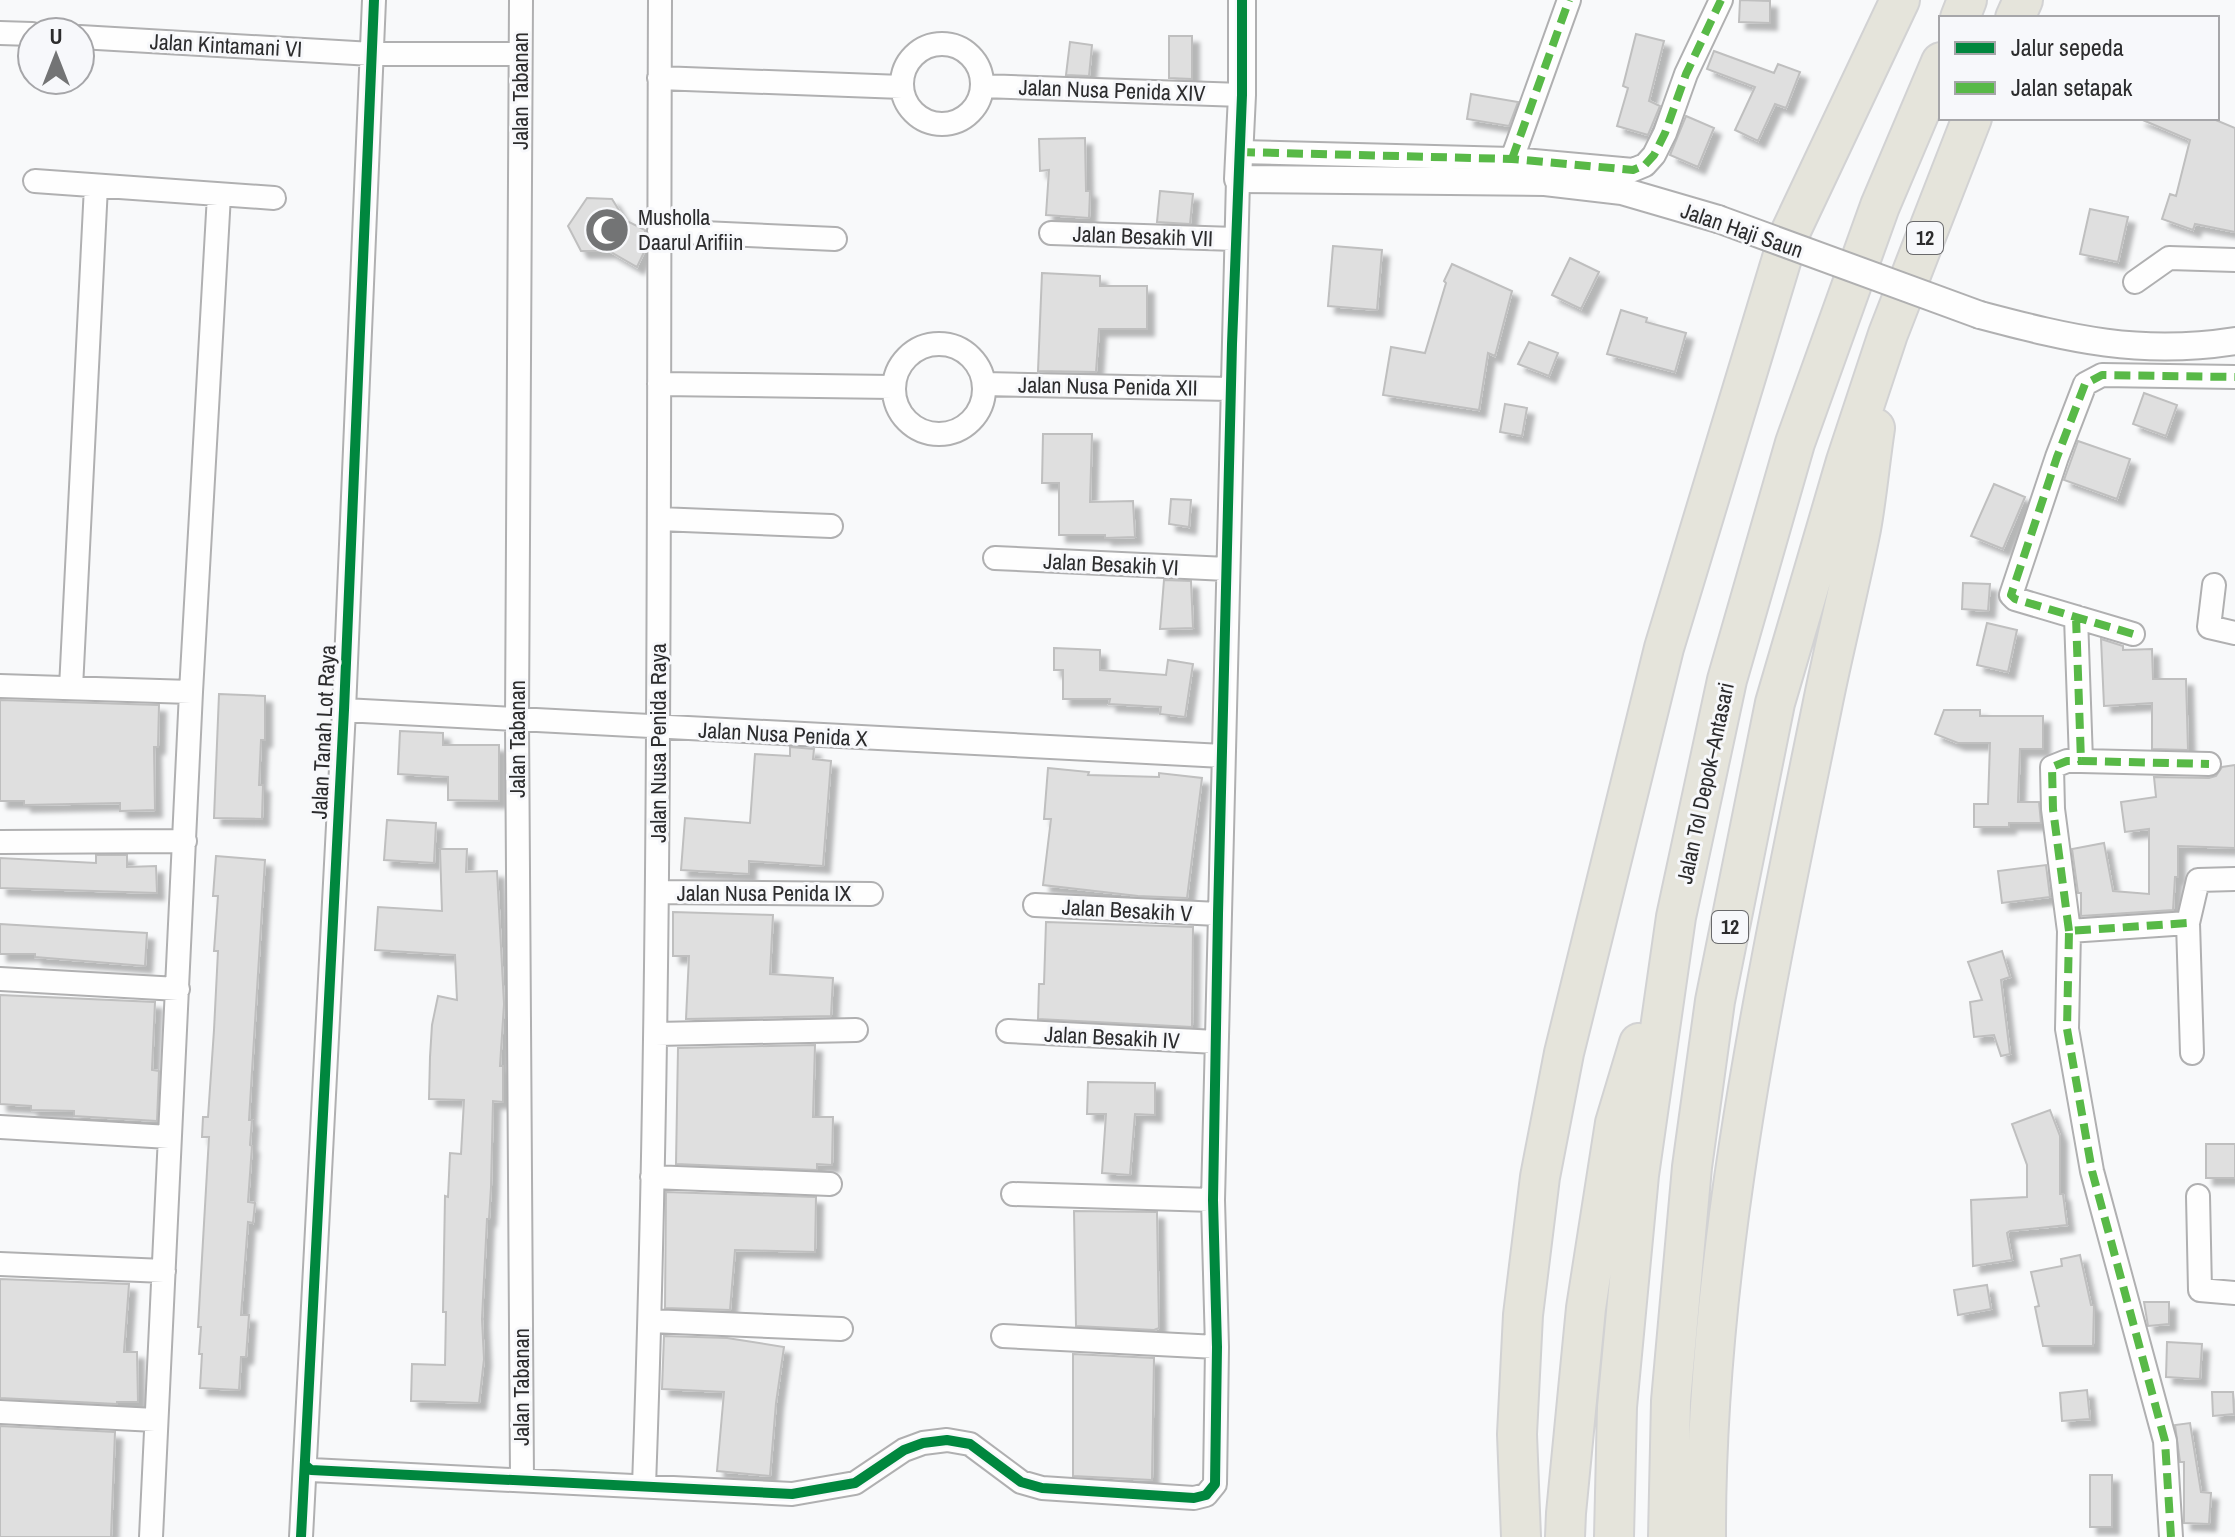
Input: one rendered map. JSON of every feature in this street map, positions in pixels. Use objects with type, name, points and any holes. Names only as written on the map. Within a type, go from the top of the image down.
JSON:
[{"type":"highway","points":[[1521,1537],[1517,1434],[1523,1315],[1540,1177],[1564,1053],[1664,648],[1789,235],[1900,0]]},
{"type":"highway","name":"Jalan Tol Depok–Antasari","points":[[1614,1537],[1617,1407],[1639,1175],[1676,917],[1727,680],[1795,443],[1880,206],[1939,67]]},
{"type":"highway","name":"12","points":[[1668,1537],[1671,1401],[1692,1167],[1715,1001],[1775,703],[1846,461],[1888,334],[1971,120]]},
{"type":"highway","points":[[1706,1537],[1716,1341],[1731,1199],[1754,1058],[1822,707],[1861,526],[1888,334]]},
{"type":"highway","points":[[1565,1537],[1586,1308],[1615,1123],[1676,917]]},
{"type":"street","name":"Jalan Tanah Lot Raya","points":[[301,1537],[344,710],[374,0]]},
{"type":"street","name":"Jalan Tabanan","points":[[521,0],[517,719],[522,1479]]},
{"type":"street","name":"Jalan Nusa Penida Raya","points":[[644,1486],[656,1034],[660,0]]},
{"type":"street","points":[[305,1465],[311,1470],[792,1494],[855,1483],[904,1450],[923,1443],[947,1440],[970,1444],[1021,1482],[1042,1488],[1194,1498],[1206,1495],[1215,1484],[1217,1347],[1213,1200],[1218,914],[1235,239],[1242,95],[1242,0]]},
{"type":"street","points":[[1512,159],[1569,0]]},
{"type":"street","points":[[1239,152],[1512,159],[1633,170],[1645,165],[1654,155],[1686,74],[1721,0]]},
{"type":"street","name":"Jalan Kintamani VI","points":[[96,38],[372,54],[520,54]]},
{"type":"street","points":[[949,44],[973,58],[981,71],[983,86],[975,109],[955,123],[943,125],[931,123],[911,110],[902,87],[903,73],[910,60],[921,50],[949,44]]},
{"type":"street","points":[[659,78],[902,87]]},
{"type":"street","name":"Jalan Nusa Penida XIV","points":[[983,86],[1242,95]]},
{"type":"street","name":"Jalan Haji Saun","points":[[1238,179],[1545,182],[1622,191],[1718,219],[1980,315],[2072,339],[2146,348],[2235,341]]},
{"type":"street","points":[[35,181],[274,198]]},
{"type":"street","points":[[71,688],[96,186]]},
{"type":"street","points":[[151,1537],[191,692],[219,195]]},
{"type":"street","points":[[659,231],[835,239]]},
{"type":"street","name":"Jalan Besakih VII","points":[[1051,233],[1235,239]]},
{"type":"street","points":[[2135,282],[2169,258],[2235,260]]},
{"type":"street","points":[[937,343],[963,350],[973,359],[985,384],[983,400],[976,415],[964,427],[940,433],[916,428],[903,418],[895,403],[893,387],[895,374],[911,352],[937,343]]},
{"type":"street","points":[[2133,634],[2015,599],[2011,595],[2085,384],[2102,375],[2235,377]]},
{"type":"street","points":[[659,384],[893,387]]},
{"type":"street","name":"Jalan Nusa Penida XII","points":[[985,384],[1231,389]]},
{"type":"street","points":[[659,519],[831,526]]},
{"type":"street","name":"Jalan Besakih VI","points":[[995,558],[1227,569]]},
{"type":"street","points":[[2214,585],[2209,627],[2235,633]]},
{"type":"street","points":[[2076,617],[2081,761]]},
{"type":"street","points":[[0,686],[191,692]]},
{"type":"street","name":"Jalan Nusa Penida X","points":[[344,710],[1223,756]]},
{"type":"street","points":[[2171,1537],[2165,1441],[2092,1171],[2067,1029],[2069,931],[2053,809],[2052,767],[2067,761],[2209,764]]},
{"type":"street","points":[[0,842],[185,841]]},
{"type":"street","points":[[2192,1053],[2188,923],[2198,880],[2235,879]]},
{"type":"street","name":"Jalan Nusa Penida IX","points":[[657,892],[871,894]]},
{"type":"street","name":"Jalan Besakih V","points":[[1035,905],[1218,914]]},
{"type":"street","points":[[2069,931],[2188,923]]},
{"type":"street","points":[[0,979],[178,989]]},
{"type":"street","points":[[656,1034],[856,1030]]},
{"type":"street","name":"Jalan Besakih IV","points":[[1008,1031],[1216,1042]]},
{"type":"street","points":[[0,1127],[169,1137]]},
{"type":"street","points":[[652,1177],[830,1184]]},
{"type":"street","points":[[1013,1194],[1213,1200]]},
{"type":"street","points":[[2198,1196],[2200,1290],[2235,1293]]},
{"type":"street","points":[[0,1264],[164,1271]]},
{"type":"street","points":[[650,1321],[841,1329]]},
{"type":"street","points":[[1003,1336],[1217,1347]]},
{"type":"street","points":[[0,1412],[155,1420]]},
{"type":"building","points":[[1740,0],[1770,1],[1770,23],[1739,22]]},
{"type":"building","points":[[1636,34],[1664,41],[1649,101],[1660,106],[1648,135],[1617,126],[1628,88],[1623,86]]},
{"type":"building","points":[[1169,36],[1192,36],[1192,79],[1169,78]]},
{"type":"building","points":[[1070,42],[1092,45],[1089,76],[1066,75]]},
{"type":"building","points":[[1714,51],[1774,73],[1778,64],[1800,72],[1786,108],[1775,104],[1758,141],[1735,130],[1755,87],[1707,69]]},
{"type":"building","points":[[1471,94],[1518,102],[1509,126],[1467,119]]},
{"type":"building","points":[[1686,116],[1714,128],[1698,167],[1670,155]]},
{"type":"building","points":[[2143,120],[2216,120],[2235,128],[2235,232],[2195,224],[2193,230],[2162,219],[2170,194],[2176,196],[2190,140]]},
{"type":"building","points":[[1085,138],[1089,218],[1046,215],[1049,170],[1040,171],[1039,139]]},
{"type":"building","points":[[1160,191],[1193,194],[1190,224],[1157,222]]},
{"type":"building","name":"Musholla Daarul Arifiin","points":[[587,198],[612,199],[625,220],[645,230],[645,250],[637,267],[609,251],[581,251],[568,226]]},
{"type":"building","points":[[2090,209],[2128,217],[2118,262],[2080,254]]},
{"type":"building","points":[[1333,246],[1382,250],[1377,310],[1328,306]]},
{"type":"building","points":[[1570,258],[1599,272],[1581,309],[1552,295]]},
{"type":"building","points":[[1452,264],[1512,291],[1495,356],[1488,353],[1479,410],[1383,395],[1391,347],[1425,353],[1446,283],[1444,281]]},
{"type":"building","points":[[1042,273],[1100,276],[1100,286],[1147,286],[1147,329],[1099,329],[1096,372],[1038,371]]},
{"type":"building","points":[[1621,310],[1647,318],[1646,322],[1686,333],[1675,372],[1607,354]]},
{"type":"building","points":[[1529,342],[1558,353],[1549,376],[1518,364]]},
{"type":"building","points":[[2144,393],[2177,405],[2166,436],[2133,424]]},
{"type":"building","points":[[1505,404],[1527,408],[1522,436],[1500,432]]},
{"type":"building","points":[[1043,434],[1092,434],[1090,502],[1133,501],[1135,537],[1059,535],[1059,483],[1042,483]]},
{"type":"building","points":[[2078,441],[2130,459],[2117,499],[2064,480]]},
{"type":"building","points":[[1994,484],[2025,497],[2003,549],[1971,536]]},
{"type":"building","points":[[1171,499],[1191,500],[1189,527],[1169,524]]},
{"type":"building","points":[[1164,580],[1191,581],[1193,628],[1160,629]]},
{"type":"building","points":[[1963,583],[1990,584],[1988,611],[1962,609]]},
{"type":"building","points":[[1987,623],[2017,630],[2008,672],[1977,665]]},
{"type":"building","points":[[2101,639],[2123,646],[2123,650],[2152,649],[2153,679],[2186,679],[2188,750],[2152,749],[2152,703],[2104,706]]},
{"type":"building","points":[[1054,648],[1100,650],[1100,670],[1166,675],[1168,660],[1193,664],[1185,717],[1160,714],[1161,707],[1109,704],[1110,699],[1063,699],[1063,670],[1054,670]]},
{"type":"building","points":[[219,694],[265,696],[265,740],[261,740],[259,785],[263,785],[262,819],[214,818]]},
{"type":"building","points":[[0,700],[159,705],[158,747],[154,747],[155,810],[120,811],[120,803],[24,805],[24,801],[0,801]]},
{"type":"building","points":[[1944,710],[1980,710],[1980,716],[2043,716],[2043,749],[2020,749],[2018,802],[2039,802],[2041,823],[1974,827],[1974,804],[1988,804],[1990,743],[1958,743],[1935,734]]},
{"type":"building","points":[[400,731],[443,733],[443,745],[499,745],[499,801],[448,800],[448,777],[398,774]]},
{"type":"building","points":[[790,747],[814,749],[813,759],[831,761],[823,866],[749,861],[749,874],[681,870],[685,818],[750,823],[755,754],[790,756]]},
{"type":"building","points":[[2235,765],[2235,848],[2178,846],[2178,877],[2175,877],[2173,910],[2081,916],[2081,893],[2078,893],[2072,849],[2104,843],[2113,891],[2149,894],[2149,829],[2125,832],[2121,802],[2156,797],[2154,777],[2209,778],[2216,776],[2222,767]]},
{"type":"building","points":[[1048,768],[1089,772],[1088,775],[1159,777],[1159,773],[1202,778],[1187,898],[1138,896],[1043,885],[1051,819],[1044,819]]},
{"type":"building","points":[[387,820],[436,823],[434,863],[384,860]]},
{"type":"building","points":[[440,849],[467,849],[466,872],[497,871],[504,1004],[500,1066],[503,1066],[503,1102],[493,1101],[482,1319],[484,1359],[479,1403],[411,1401],[412,1364],[445,1365],[445,1196],[448,1197],[450,1153],[461,1154],[464,1100],[429,1099],[430,1057],[438,996],[457,1000],[455,955],[375,950],[378,907],[442,911]]},
{"type":"building","points":[[96,855],[127,855],[127,867],[156,866],[157,893],[0,888],[0,858],[96,863]]},
{"type":"building","points":[[216,856],[265,860],[249,1120],[252,1120],[252,1146],[248,1202],[255,1203],[253,1223],[248,1222],[241,1315],[249,1315],[246,1357],[241,1357],[239,1390],[200,1388],[202,1354],[199,1354],[201,1327],[198,1327],[209,1137],[202,1137],[203,1117],[208,1117],[218,951],[214,951],[218,896],[213,896]]},
{"type":"building","points":[[2046,865],[2050,897],[2002,903],[1998,871]]},
{"type":"building","points":[[673,912],[773,915],[770,974],[833,978],[831,1016],[686,1019],[689,956],[673,956]]},
{"type":"building","points":[[1046,922],[1193,927],[1192,1027],[1038,1019],[1039,984],[1044,984]]},
{"type":"building","points":[[0,924],[147,933],[145,966],[35,957],[35,954],[0,954]]},
{"type":"building","points":[[2002,951],[2010,977],[2001,980],[2010,1054],[2001,1056],[1994,1035],[1974,1037],[1970,1002],[1982,1000],[1968,962]]},
{"type":"building","points":[[0,995],[155,1002],[152,1070],[159,1071],[157,1121],[74,1116],[74,1111],[31,1110],[31,1106],[0,1104]]},
{"type":"building","points":[[815,1045],[813,1117],[833,1117],[832,1165],[817,1164],[817,1170],[676,1164],[678,1048]]},
{"type":"building","points":[[1088,1082],[1155,1083],[1155,1115],[1135,1114],[1130,1175],[1102,1173],[1106,1114],[1087,1114]]},
{"type":"building","points":[[2050,1110],[2060,1136],[2060,1194],[2063,1194],[2067,1225],[2010,1231],[2007,1233],[2012,1260],[1973,1266],[1971,1200],[2027,1197],[2027,1165],[2012,1124]]},
{"type":"building","points":[[2206,1144],[2235,1144],[2235,1178],[2206,1178]]},
{"type":"building","points":[[666,1192],[816,1197],[815,1252],[735,1250],[730,1310],[665,1308]]},
{"type":"building","points":[[1074,1211],[1157,1212],[1159,1328],[1076,1326]]},
{"type":"building","points":[[2080,1255],[2091,1305],[2094,1305],[2093,1346],[2043,1346],[2035,1307],[2039,1306],[2031,1272],[2062,1266],[2061,1259]]},
{"type":"building","points":[[0,1279],[129,1284],[124,1352],[137,1352],[138,1402],[117,1404],[0,1398]]},
{"type":"building","points":[[1987,1285],[1991,1309],[1958,1315],[1954,1290]]},
{"type":"building","points":[[2144,1302],[2169,1302],[2169,1324],[2148,1326]]},
{"type":"building","points":[[664,1336],[727,1338],[784,1347],[770,1476],[717,1471],[724,1392],[662,1389]]},
{"type":"building","points":[[2167,1342],[2202,1344],[2200,1379],[2166,1377]]},
{"type":"building","points":[[1073,1354],[1154,1358],[1152,1480],[1073,1476]]},
{"type":"building","points":[[2087,1390],[2090,1419],[2062,1421],[2060,1393]]},
{"type":"building","points":[[2212,1392],[2233,1392],[2234,1414],[2213,1416]]},
{"type":"building","points":[[2190,1423],[2201,1492],[2211,1493],[2209,1524],[2184,1523],[2184,1462],[2180,1462],[2175,1425]]},
{"type":"building","points":[[0,1426],[115,1432],[111,1537],[0,1537]]},
{"type":"building","points":[[2090,1475],[2112,1475],[2112,1527],[2090,1527]]},
{"type":"marked path","points":[[1512,159],[1569,0]]},
{"type":"marked path","points":[[1239,152],[1512,159],[1633,170],[1645,165],[1654,155],[1686,74],[1721,0]]},
{"type":"marked path","points":[[2133,634],[2015,599],[2011,595],[2085,384],[2102,375],[2235,377]]},
{"type":"marked path","points":[[2076,617],[2081,761],[2209,764]]},
{"type":"marked path","points":[[2069,931],[2053,809],[2052,767],[2067,761],[2081,761]]},
{"type":"marked path","points":[[2171,1537],[2165,1441],[2092,1171],[2067,1029],[2069,931],[2188,923]]},
{"type":"cycle path","points":[[301,1537],[344,710],[374,0]]},
{"type":"cycle path","points":[[305,1465],[311,1470],[792,1494],[855,1483],[904,1450],[923,1443],[947,1440],[970,1444],[1021,1482],[1042,1488],[1194,1498],[1206,1495],[1215,1484],[1217,1347],[1213,1200],[1218,914],[1232,344],[1242,95],[1242,0]]},
{"type":"place","name":"Musholla Daarul Arifiin","points":[[607,230]]}]
